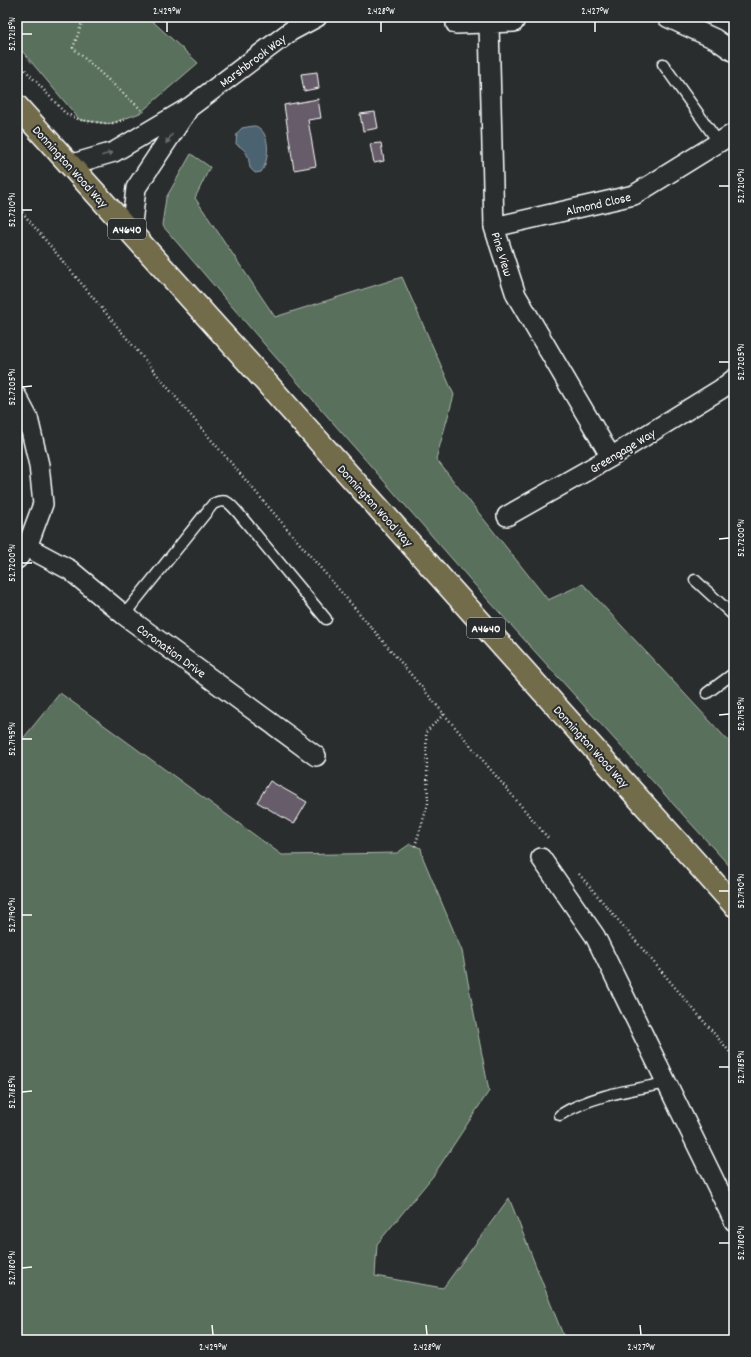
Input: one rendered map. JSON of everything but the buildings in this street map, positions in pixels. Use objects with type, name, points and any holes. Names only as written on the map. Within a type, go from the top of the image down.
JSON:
[{"type":"main road","name":"Donnington Wood Way","points":[[17,106],[734,905]]},
{"type":"street","name":"Marshbrook Way","points":[[69,165],[114,152],[190,107],[291,31],[317,17]]},
{"type":"street","points":[[667,17],[715,39],[734,52]]},
{"type":"street","points":[[456,24],[514,22]]},
{"type":"street","name":"Pine View","points":[[490,24],[494,227],[516,295],[611,457]]},
{"type":"street","name":"Marshbrook Way","points":[[131,232],[136,188],[190,107]]},
{"type":"street","name":"Almond Close","points":[[494,227],[634,195],[726,138]]},
{"type":"street","name":"Greengage Way","points":[[507,516],[611,457],[721,390],[734,379]]},
{"type":"street","name":"Coronation Drive","points":[[17,397],[28,418],[39,465],[43,504],[22,553],[70,570],[124,615],[316,756]]},
{"type":"street","points":[[541,858],[595,936],[734,1221]]},
{"type":"lane","points":[[662,64],[726,138]]},
{"type":"lane","points":[[124,615],[213,504],[220,500],[228,502],[240,514],[326,619]]},
{"type":"lane","points":[[695,580],[734,616]]},
{"type":"lane","points":[[707,693],[734,674]]},
{"type":"lane","points":[[560,1115],[584,1102],[617,1093],[667,1083]]},
{"type":"path","points":[[84,17],[73,48],[146,114],[139,116]]},
{"type":"path","points":[[17,61],[65,113],[80,120],[110,124],[132,118]]},
{"type":"path","points":[[17,206],[213,442],[551,842]]},
{"type":"path","points":[[415,846],[428,804],[426,732],[444,714]]},
{"type":"path","points":[[576,872],[734,1057]]},
{"type":"green space","points":[[17,17],[148,17],[198,63],[140,113],[110,124],[80,120],[17,45]]},
{"type":"green space","points":[[191,154],[210,167],[195,198],[275,317],[402,277],[454,395],[436,459],[548,600],[583,584],[734,747],[734,871],[481,592],[162,225],[166,198]]},
{"type":"green space","points":[[60,693],[282,855],[397,853],[410,844],[421,848],[423,858],[462,951],[489,1091],[433,1176],[377,1244],[375,1276],[443,1288],[509,1198],[565,1340],[17,1340],[17,746]]},
{"type":"water","points":[[253,126],[258,127],[263,132],[266,137],[268,149],[264,168],[261,172],[255,173],[250,168],[245,151],[236,144],[237,133],[242,128]]}]
